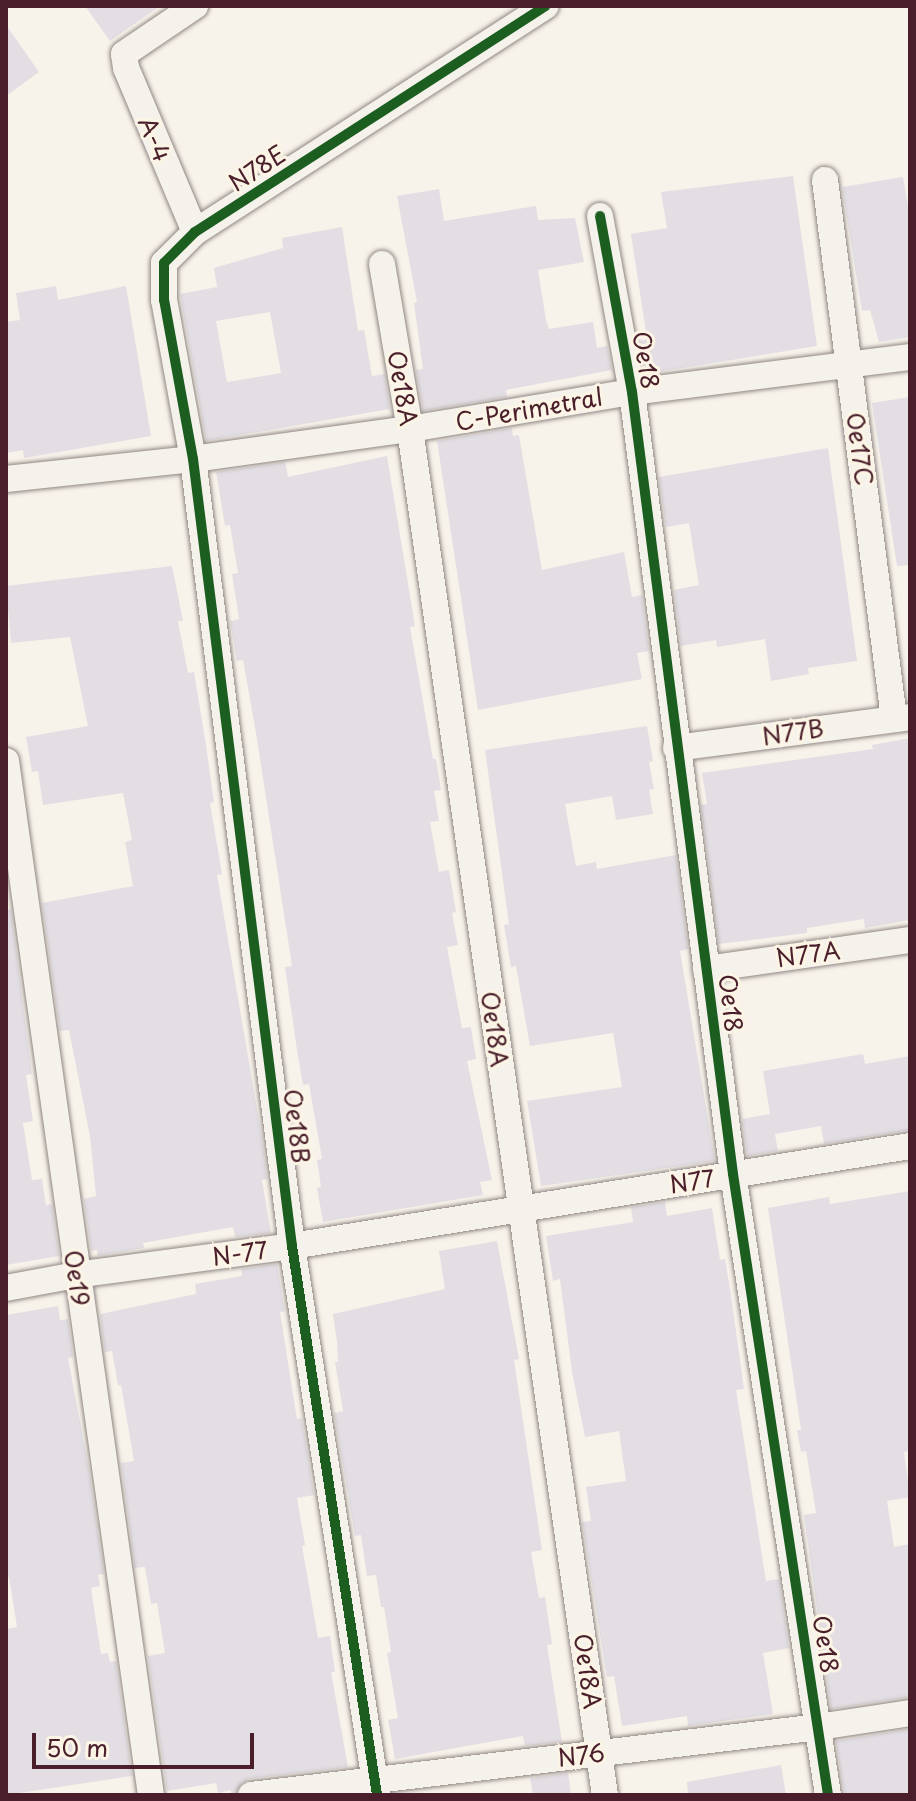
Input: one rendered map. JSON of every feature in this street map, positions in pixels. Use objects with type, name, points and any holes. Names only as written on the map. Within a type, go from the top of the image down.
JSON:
[{"type":"street","name":"A-4","points":[[195,6],[124,54],[126,68],[195,232]]},
{"type":"street","name":"N78E","points":[[193,459],[164,300],[164,263],[195,232],[546,6]]},
{"type":"street","name":"Oe17C","points":[[825,180],[849,366],[902,718]]},
{"type":"street","name":"Oe18","points":[[600,216],[632,392],[733,1174],[828,1795]]},
{"type":"street","name":"Oe18A","points":[[382,264],[410,429],[605,1795]]},
{"type":"street","name":"C-Perimetral","points":[[6,479],[193,459],[410,429],[632,392],[910,357]]},
{"type":"street","name":"Oe18B","points":[[193,459],[292,1246],[376,1787]]},
{"type":"street","name":"N77B","points":[[676,748],[902,718]]},
{"type":"street","name":"Oe19","points":[[6,761],[151,1795]]},
{"type":"street","name":"N77A","points":[[706,969],[910,940]]},
{"type":"street","name":"N77","points":[[521,1209],[910,1146]]},
{"type":"street","name":"N-77","points":[[6,1288],[521,1209]]},
{"type":"street","name":"N76","points":[[251,1795],[376,1787],[600,1752],[819,1727],[910,1713]]},
{"type":"building","points":[[85,6],[160,6],[110,41]]},
{"type":"building","points":[[6,25],[39,72],[6,96]]},
{"type":"building","points":[[793,176],[817,346],[645,374],[639,341],[647,339],[631,234],[667,228],[661,192]]},
{"type":"building","points":[[903,177],[910,218],[910,337],[879,342],[870,310],[862,311],[842,187]]},
{"type":"building","points":[[439,189],[444,221],[536,206],[538,220],[575,218],[584,262],[538,270],[546,320],[549,329],[593,322],[597,348],[607,346],[612,370],[506,390],[507,397],[423,411],[416,370],[423,369],[414,303],[417,302],[397,196]]},
{"type":"building","points":[[342,227],[358,331],[364,330],[372,376],[385,374],[390,409],[206,441],[180,294],[217,287],[214,268],[283,248],[282,238]],"holes":[[[270,312],[281,373],[227,382],[216,321]]]},
{"type":"building","points":[[56,286],[58,300],[126,286],[151,436],[24,458],[23,450],[6,453],[6,322],[20,320],[16,293]]},
{"type":"building","points":[[910,397],[910,565],[897,566],[872,403]]},
{"type":"building","points":[[512,428],[513,436],[519,435],[542,570],[624,552],[632,597],[642,595],[649,651],[637,653],[642,679],[478,710],[437,441]]},
{"type":"building","points":[[828,448],[857,661],[808,668],[809,674],[771,681],[765,639],[717,647],[716,640],[681,646],[674,590],[699,585],[689,523],[666,527],[659,477]]},
{"type":"building","points":[[387,456],[415,626],[410,627],[441,790],[434,791],[439,821],[430,822],[439,872],[449,870],[456,912],[452,913],[458,945],[447,947],[462,1028],[471,1027],[476,1059],[467,1061],[492,1180],[480,1182],[483,1195],[323,1222],[317,1188],[321,1187],[317,1160],[322,1159],[309,1084],[303,1085],[297,1050],[285,967],[292,966],[257,739],[243,660],[237,661],[230,621],[239,619],[232,574],[238,573],[230,525],[225,526],[216,472],[285,462],[288,477]]},
{"type":"building","points":[[172,566],[183,621],[178,621],[188,673],[194,672],[206,745],[214,802],[210,803],[222,874],[217,875],[263,1144],[267,1179],[262,1180],[271,1233],[235,1237],[233,1227],[143,1243],[144,1248],[98,1256],[97,1250],[91,1251],[84,1199],[96,1196],[90,1136],[69,1030],[60,1031],[42,903],[133,886],[125,842],[132,840],[123,793],[43,805],[38,771],[32,772],[26,737],[88,726],[70,637],[11,643],[6,586]]},
{"type":"building","points":[[647,726],[653,761],[649,762],[654,789],[649,790],[653,814],[616,820],[612,796],[565,804],[576,866],[596,862],[597,869],[676,855],[688,949],[680,951],[715,1161],[541,1186],[527,1101],[622,1087],[613,1033],[530,1046],[516,966],[511,967],[504,925],[509,924],[485,750]]},
{"type":"building","points":[[910,738],[910,920],[865,928],[864,919],[807,928],[807,933],[719,944],[701,805],[707,804],[702,773],[873,749],[872,745]]},
{"type":"building","points":[[11,909],[32,1074],[26,1075],[33,1121],[23,1123],[32,1180],[42,1179],[46,1205],[52,1204],[59,1256],[6,1265],[6,910]]},
{"type":"building","points":[[863,1054],[865,1064],[910,1056],[910,1130],[824,1144],[821,1126],[775,1134],[778,1151],[747,1156],[742,1119],[770,1114],[763,1071]]},
{"type":"building","points":[[910,1191],[910,1451],[904,1452],[910,1497],[887,1501],[894,1547],[910,1544],[910,1697],[831,1709],[804,1515],[816,1513],[806,1451],[801,1452],[797,1430],[801,1430],[768,1208],[829,1197],[830,1204]]},
{"type":"building","points":[[665,1202],[667,1216],[712,1208],[720,1260],[725,1259],[731,1295],[744,1389],[736,1390],[766,1581],[779,1579],[789,1648],[763,1653],[773,1714],[688,1726],[687,1716],[622,1726],[614,1676],[607,1677],[582,1522],[591,1521],[586,1487],[626,1481],[619,1431],[585,1437],[572,1372],[560,1279],[553,1281],[546,1236],[633,1222],[631,1207]]},
{"type":"building","points":[[497,1241],[519,1359],[514,1360],[542,1550],[531,1552],[539,1598],[545,1597],[552,1644],[547,1645],[562,1742],[525,1746],[523,1736],[395,1759],[388,1720],[398,1718],[387,1653],[391,1652],[384,1607],[381,1607],[376,1575],[367,1576],[361,1535],[355,1536],[334,1413],[343,1411],[335,1362],[338,1362],[333,1314],[445,1289],[439,1251]]},
{"type":"building","points":[[277,1264],[285,1311],[280,1312],[297,1419],[302,1418],[314,1495],[297,1498],[305,1545],[302,1546],[318,1638],[330,1636],[335,1672],[331,1672],[348,1767],[248,1779],[241,1783],[235,1795],[231,1795],[231,1790],[218,1793],[216,1783],[167,1791],[148,1656],[165,1653],[157,1603],[151,1604],[145,1567],[135,1568],[121,1463],[134,1461],[121,1385],[118,1385],[112,1351],[105,1352],[100,1314],[196,1294],[195,1284],[242,1276],[241,1269]]},
{"type":"building","points":[[58,1306],[60,1320],[68,1319],[73,1357],[68,1358],[89,1469],[104,1574],[98,1575],[100,1586],[91,1588],[101,1654],[108,1653],[110,1662],[116,1661],[132,1776],[6,1795],[6,1629],[17,1627],[9,1577],[6,1578],[6,1315]]},
{"type":"building","points":[[910,1729],[910,1795],[844,1795],[836,1741]]},
{"type":"building","points":[[781,1765],[786,1795],[688,1795],[687,1782]]},
{"type":"building","points":[[568,1773],[571,1795],[533,1795],[530,1778]]},
{"type":"cycle path","points":[[377,1795],[292,1246],[193,459],[164,300],[164,263],[195,232],[546,6]]},
{"type":"cycle path","points":[[600,216],[632,392],[733,1174],[828,1795]]}]
